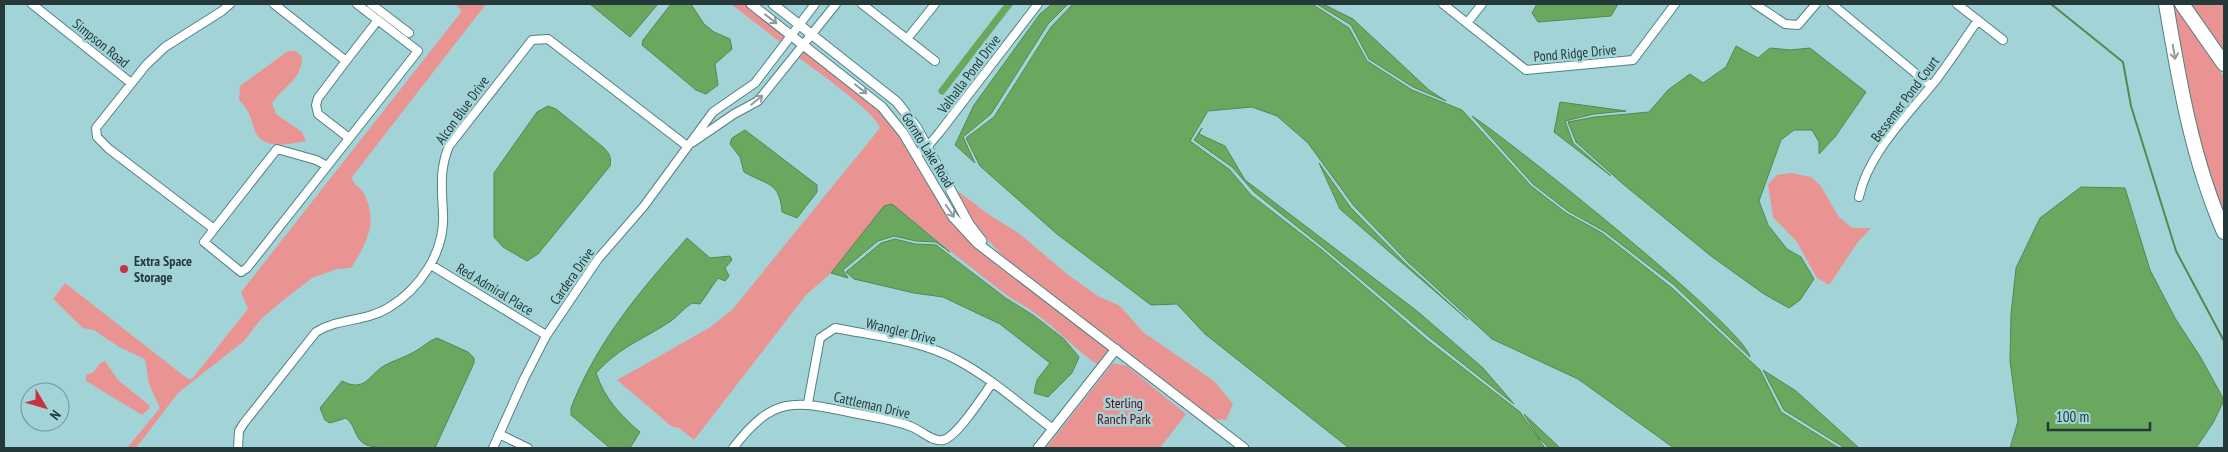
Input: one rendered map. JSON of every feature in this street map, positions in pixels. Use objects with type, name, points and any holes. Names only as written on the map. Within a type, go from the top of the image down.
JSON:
[{"type":"highway","points":[[2166,4],[2189,128],[2203,176],[2224,232]]},
{"type":"highway","points":[[2186,9],[2224,64]]},
{"type":"street","name":"Simpson Road","points":[[32,4],[131,83]]},
{"type":"street","points":[[214,229],[109,149],[97,137],[96,128],[131,83],[165,47],[230,4]]},
{"type":"street","points":[[274,4],[346,61]]},
{"type":"street","points":[[327,166],[316,160],[277,149],[204,242],[241,272],[247,268],[418,51],[357,4]]},
{"type":"street","points":[[370,4],[409,33]]},
{"type":"street","name":"Gornto Lake Road","points":[[751,4],[882,107],[897,125],[916,154],[958,224],[985,249],[1244,448]]},
{"type":"street","name":"Gornto Lake Road","points":[[773,4],[891,95],[910,118],[969,224],[1004,262]]},
{"type":"street","name":"Cardera Drive","points":[[493,448],[546,335],[598,259],[644,206],[713,112],[755,83],[815,4]]},
{"type":"street","name":"Cardera Drive","points":[[687,146],[758,101],[836,4]]},
{"type":"street","points":[[862,4],[935,61]]},
{"type":"street","points":[[907,39],[935,4]]},
{"type":"street","name":"Valhalla Pond Drive","points":[[916,154],[927,147],[1038,4]]},
{"type":"street","name":"Pond Ridge Drive","points":[[1443,4],[1526,70],[1568,68],[1633,60],[1675,4]]},
{"type":"street","points":[[1467,23],[1482,4]]},
{"type":"street","points":[[1755,4],[1785,24],[1798,25],[1816,4]]},
{"type":"street","points":[[1832,4],[1931,86]]},
{"type":"street","points":[[1958,4],[2003,40]]},
{"type":"street","points":[[349,138],[318,114],[316,105],[318,98],[378,20]]},
{"type":"street","name":"Bessemer Pond Court","points":[[1859,197],[1862,181],[1886,144],[1931,86],[1978,20]]},
{"type":"street","name":"Alcon Blue Drive","points":[[238,448],[239,431],[244,423],[316,332],[324,327],[360,319],[386,309],[402,299],[431,265],[443,226],[440,181],[444,158],[449,146],[532,40],[548,39],[687,146]]},
{"type":"street","points":[[722,106],[730,117]]},
{"type":"street","name":"Red Admiral Place","points":[[431,265],[546,335]]},
{"type":"street","name":"Wrangler Drive","points":[[808,403],[820,338],[835,328],[920,346],[956,359],[992,383],[1053,429]]},
{"type":"street","points":[[1038,448],[1116,349]]},
{"type":"street","name":"Cattleman Drive","points":[[733,448],[748,428],[764,416],[787,405],[808,403],[895,422],[912,427],[936,440],[945,440],[959,427],[992,383]]},
{"type":"street","points":[[499,434],[528,448]]},
{"type":"green space","points":[[455,4],[486,4],[352,177],[354,183],[363,192],[368,203],[370,222],[366,241],[351,268],[337,269],[312,278],[281,302],[261,319],[244,341],[178,393],[136,448],[127,448],[160,408],[149,384],[145,359],[119,347],[94,330],[83,328],[53,299],[65,283],[188,379],[192,379],[248,309],[241,292],[462,11]]},
{"type":"green space","points":[[731,4],[745,4],[785,35],[780,42]]},
{"type":"green space","points":[[2170,4],[2191,4],[2181,11],[2224,77],[2224,220],[2197,137]]},
{"type":"green space","points":[[2191,4],[2224,4],[2224,51]]},
{"type":"green space","points":[[805,50],[874,104],[890,121],[945,211],[1111,349],[1098,365],[1044,320],[1004,293],[892,204],[884,206],[831,273],[806,295],[694,440],[679,428],[671,426],[617,380],[709,328],[732,310],[880,128],[877,122],[858,103],[799,58]]},
{"type":"green space","points":[[288,51],[296,51],[302,57],[299,72],[272,103],[276,114],[302,132],[306,141],[277,145],[270,144],[259,137],[255,131],[248,111],[239,100],[240,86]]},
{"type":"green space","points":[[1792,173],[1811,177],[1821,186],[1838,216],[1852,228],[1871,228],[1858,242],[1829,285],[1817,278],[1797,242],[1773,217],[1768,184],[1777,175]]},
{"type":"green space","points":[[955,189],[988,214],[1020,234],[1067,274],[1098,296],[1120,306],[1143,332],[1214,381],[1233,404],[1226,420],[1211,419],[1006,259],[978,227]]},
{"type":"green space","points":[[105,361],[118,380],[149,405],[150,408],[142,415],[86,381],[86,375],[94,372],[100,363]]},
{"type":"green space","name":"Sterling Ranch Park","points":[[1113,363],[1127,366],[1186,414],[1160,448],[1046,448]]},
{"type":"shaded area","points":[[590,4],[658,4],[630,37]]},
{"type":"shaded area","points":[[671,4],[691,4],[704,24],[714,32],[730,39],[732,49],[715,64],[718,85],[706,94],[696,90],[642,45],[643,40]]},
{"type":"shaded area","points":[[1052,4],[1068,4],[1048,24],[991,114],[963,137],[975,163],[955,145],[974,105],[1040,14]]},
{"type":"shaded area","points":[[1073,4],[1312,4],[1349,28],[1367,61],[1412,90],[1462,110],[1531,186],[1566,213],[1602,233],[1672,288],[1760,370],[1781,412],[1839,448],[1674,448],[1578,379],[1492,339],[1408,262],[1354,206],[1308,143],[1277,116],[1252,107],[1208,111],[1190,141],[1230,170],[1251,195],[1322,250],[1427,340],[1520,412],[1545,448],[1349,448],[1205,334],[1177,304],[1151,305],[1057,234],[980,166],[966,138],[994,117],[1051,27]]},
{"type":"shaded area","points":[[1317,4],[1323,4],[1353,19],[1429,90],[1446,101],[1413,87],[1369,59],[1351,25]]},
{"type":"shaded area","points":[[1537,4],[1618,4],[1611,16],[1538,22],[1532,13]]},
{"type":"shaded area","points":[[1736,46],[1758,58],[1770,48],[1790,50],[1810,48],[1866,92],[1835,137],[1819,154],[1819,142],[1812,130],[1794,130],[1781,140],[1759,201],[1768,225],[1787,249],[1801,257],[1814,279],[1800,300],[1789,308],[1764,294],[1711,256],[1623,184],[1576,142],[1568,122],[1595,117],[1649,112],[1668,90],[1690,74],[1703,83],[1726,67]]},
{"type":"shaded area","points":[[1560,102],[1626,111],[1594,114],[1565,121],[1573,143],[1611,176],[1554,132]]},
{"type":"shaded area","points":[[548,106],[556,109],[603,147],[610,155],[611,163],[538,254],[527,261],[503,247],[494,237],[494,173],[537,112]]},
{"type":"shaded area","points":[[1472,116],[1575,195],[1670,274],[1710,310],[1738,339],[1750,357],[1674,285],[1604,231],[1568,211],[1533,184]]},
{"type":"shaded area","points":[[1202,128],[1199,134],[1225,146],[1245,180],[1417,311],[1483,368],[1514,404],[1429,337],[1324,248],[1254,192],[1232,167],[1194,140]]},
{"type":"shaded area","points":[[745,130],[817,185],[817,192],[797,218],[782,212],[781,202],[775,189],[744,172],[740,157],[730,144],[732,138]]},
{"type":"shaded area","points":[[1319,163],[1351,208],[1406,264],[1468,320],[1340,209]]},
{"type":"shaded area","points":[[2081,187],[2125,188],[2150,270],[2175,318],[2201,358],[2224,400],[2213,423],[2196,448],[2010,448],[2018,421],[2010,361],[2011,314],[2016,268],[2040,218]]},
{"type":"shaded area","points":[[892,204],[950,252],[936,242],[916,241],[894,236],[878,241],[843,270],[848,278],[831,273],[884,206]]},
{"type":"shaded area","points":[[687,238],[710,258],[730,256],[732,260],[725,268],[729,276],[725,281],[718,278],[700,304],[692,303],[671,321],[614,356],[596,373],[604,391],[614,406],[640,432],[630,448],[610,448],[571,415],[571,408],[593,361],[621,318],[636,297]]},
{"type":"shaded area","points":[[895,239],[915,244],[936,245],[1007,299],[1033,315],[1064,339],[1079,357],[1072,373],[1048,397],[1034,393],[1037,380],[1050,363],[1000,324],[943,297],[914,293],[854,279],[846,272],[881,243]]},
{"type":"shaded area","points":[[437,338],[468,352],[474,358],[474,363],[435,448],[408,449],[368,446],[360,440],[352,424],[346,418],[330,423],[325,420],[320,408],[342,381],[355,385],[365,382],[382,367],[410,354]]},
{"type":"shaded area","points":[[1763,370],[1796,391],[1859,448],[1845,448],[1784,410]]},
{"type":"shaded area","points":[[1524,414],[1560,448],[1549,448],[1539,438]]},
{"type":"waterway","points":[[942,91],[1009,4]]},
{"type":"waterway","points":[[2051,4],[2123,62],[2131,106],[2176,251],[2224,341]]},
{"type":"place","name":"Extra Space Storage","points":[[124,269]]}]
